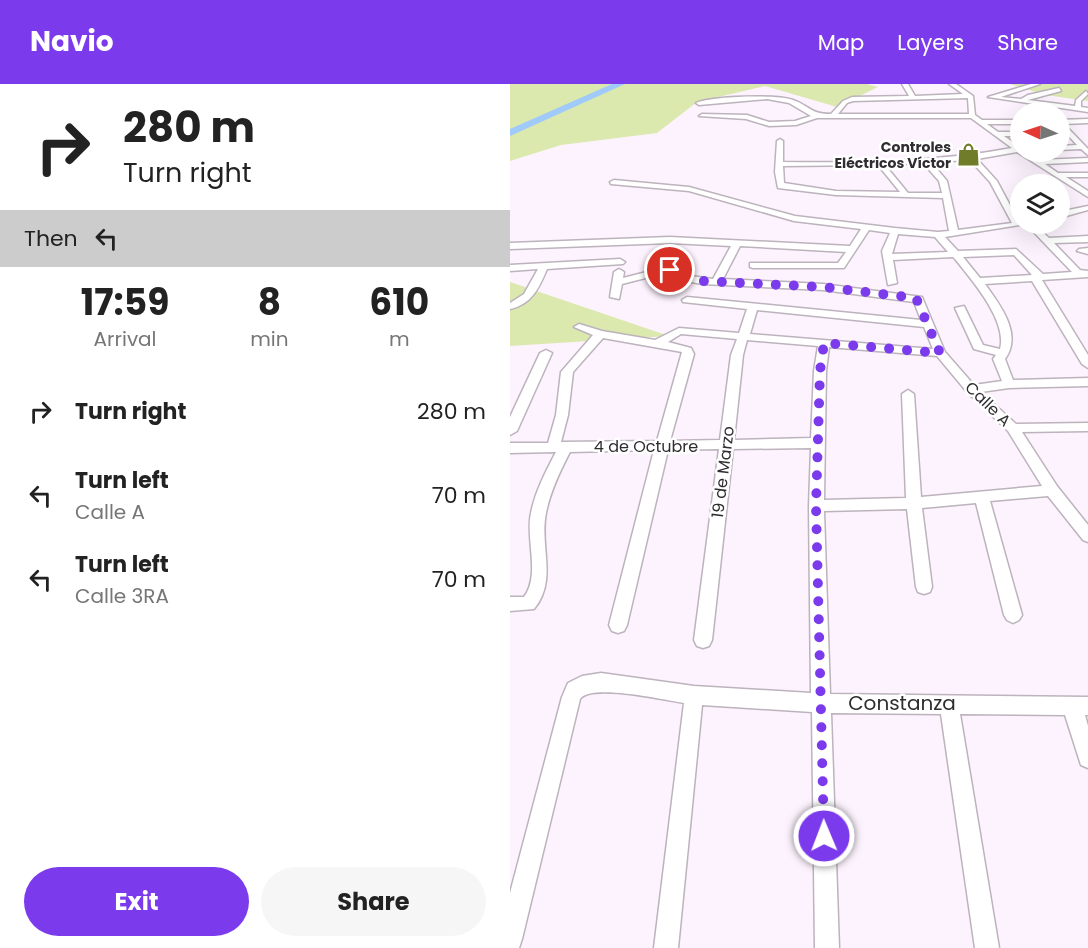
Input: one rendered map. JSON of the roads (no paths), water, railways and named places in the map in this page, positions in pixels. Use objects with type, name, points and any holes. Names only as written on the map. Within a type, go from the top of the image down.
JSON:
[{"type":"street","points":[[905,84],[913,97]]},
{"type":"street","points":[[952,84],[970,97],[972,116],[994,135],[1010,144]]},
{"type":"street","points":[[991,97],[1037,84]]},
{"type":"street","points":[[833,116],[848,100],[991,97],[1019,102],[1030,96],[1059,90]]},
{"type":"street","points":[[874,91],[878,98]]},
{"type":"street","points":[[1078,110],[1078,101],[1086,93]]},
{"type":"street","points":[[699,102],[751,97],[777,98],[791,101],[816,116]]},
{"type":"street","points":[[928,97],[930,116]]},
{"type":"street","points":[[1070,109],[1088,110]]},
{"type":"street","points":[[702,116],[747,117],[758,123],[769,124],[796,123],[816,116],[972,116]]},
{"type":"street","points":[[1070,122],[1088,121]]},
{"type":"street","points":[[978,122],[1010,122]]},
{"type":"street","points":[[994,135],[1010,134]]},
{"type":"street","points":[[1071,134],[1079,134]]},
{"type":"street","points":[[1071,134],[1085,150]]},
{"type":"street","points":[[780,141],[778,156],[781,164],[779,183],[781,186],[836,179],[879,162],[972,158],[1010,152]]},
{"type":"street","points":[[1070,149],[1085,150]]},
{"type":"street","points":[[972,158],[993,182],[1010,209]]},
{"type":"street","points":[[925,160],[943,181],[954,233]]},
{"type":"street","points":[[1070,161],[1088,160]]},
{"type":"street","points":[[879,162],[906,195]]},
{"type":"street","points":[[1036,162],[1056,174]]},
{"type":"street","points":[[781,164],[906,195],[947,196]]},
{"type":"street","points":[[1070,175],[1088,175]]},
{"type":"street","points":[[614,182],[689,189],[794,218],[895,231],[939,235],[1010,225]]},
{"type":"street","points":[[1070,182],[1087,193]]},
{"type":"street","points":[[1070,212],[1088,208]]},
{"type":"street","points":[[753,264],[841,266],[867,227]]},
{"type":"street","points":[[892,283],[888,248],[895,231]]},
{"type":"street","points":[[1040,234],[1077,272],[1087,275]]},
{"type":"street","points":[[939,235],[978,281],[992,302],[1006,338],[1006,347],[1000,361],[1009,384]]},
{"type":"street","points":[[1047,241],[1088,239]]},
{"type":"street","points":[[510,246],[676,240],[851,249]]},
{"type":"street","points":[[615,297],[620,262],[630,242]]},
{"type":"street","points":[[617,282],[666,270],[690,279],[717,282],[737,244]]},
{"type":"street","points":[[511,269],[530,246]]},
{"type":"street","points":[[888,257],[1016,252],[1037,277],[1088,364]]},
{"type":"street","points":[[511,269],[620,262]]},
{"type":"street","points":[[510,306],[518,305],[527,299],[544,266]]},
{"type":"street","points":[[978,281],[1087,275]]},
{"type":"street","name":"Calle A","points":[[717,282],[823,287],[916,298],[940,353],[970,389],[1013,428],[1052,490],[1088,536]]},
{"type":"street","points":[[687,300],[926,324]]},
{"type":"street","name":"19 de Marzo","points":[[703,640],[737,355],[753,306]]},
{"type":"street","points":[[960,308],[978,347],[1003,353]]},
{"type":"street","points":[[579,327],[600,334],[687,350],[618,625]]},
{"type":"street","points":[[654,345],[679,331],[940,353]]},
{"type":"street","points":[[510,604],[528,604],[534,596],[540,558],[537,515],[559,447],[567,372],[580,354],[600,334]]},
{"type":"street","points":[[824,343],[820,371],[816,506],[827,948]]},
{"type":"street","points":[[510,431],[546,353]]},
{"type":"street","points":[[970,389],[1009,384],[1088,382]]},
{"type":"street","points":[[908,394],[914,503],[924,587]]},
{"type":"street","points":[[1013,428],[1088,427]]},
{"type":"street","name":"4 de Octubre","points":[[510,448],[819,443]]},
{"type":"street","points":[[816,506],[914,503],[1052,490]]},
{"type":"street","points":[[982,497],[1013,615]]},
{"type":"street","name":"Constanza","points":[[510,939],[571,698],[575,689],[582,685],[601,682],[694,695],[820,703],[1080,706]]},
{"type":"street","points":[[666,948],[694,695]]},
{"type":"street","points":[[949,703],[987,948]]},
{"type":"street","points":[[1080,706],[1088,758]]},
{"type":"waterway","points":[[510,133],[620,84]]},
{"type":"place","name":"Controles Eléctricos Víctor","points":[[969,155]]}]
